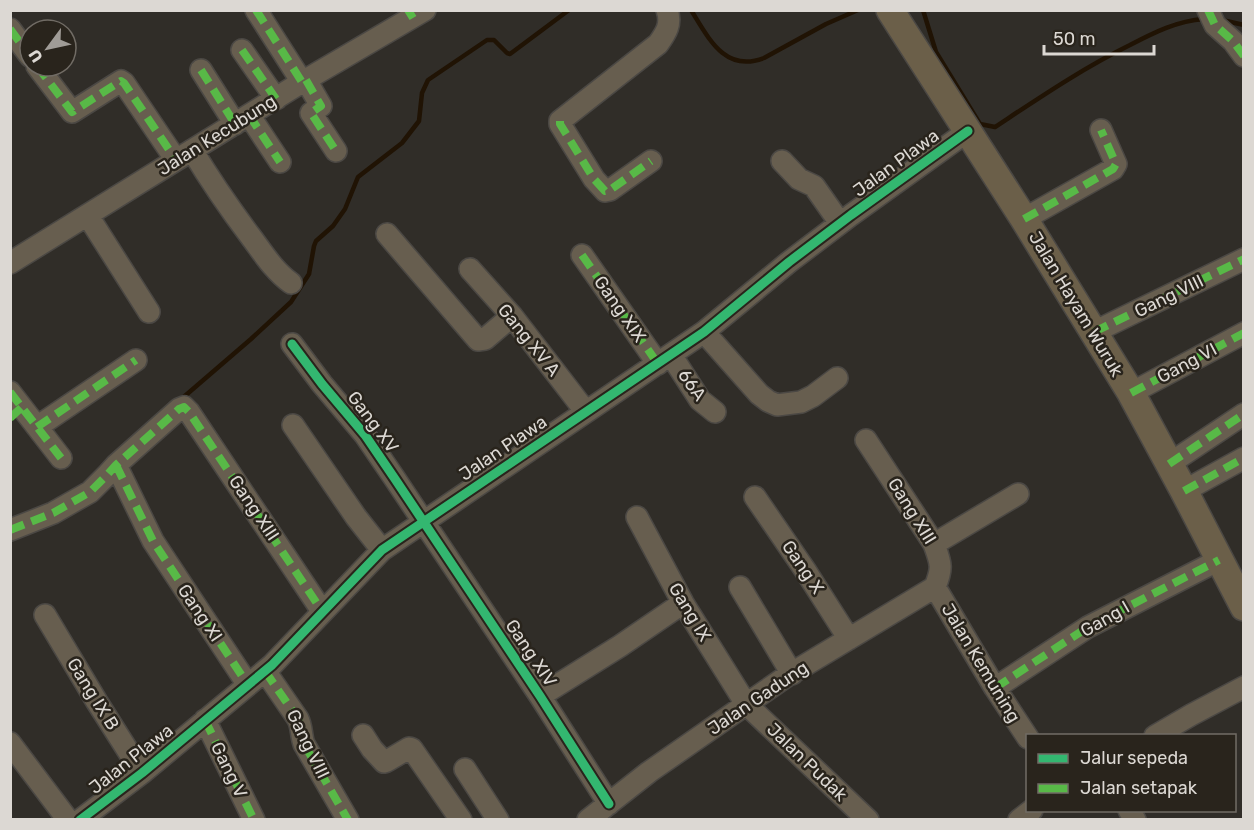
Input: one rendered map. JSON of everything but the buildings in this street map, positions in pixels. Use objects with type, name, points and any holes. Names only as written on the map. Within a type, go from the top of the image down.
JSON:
[{"type":"main road","name":"Jalan Hayam Wuruk","points":[[892,13],[1024,219],[1131,393],[1244,607]]},
{"type":"street","points":[[256,10],[321,106],[312,113],[336,151]]},
{"type":"street","points":[[651,161],[610,190],[605,191],[594,179],[560,122],[658,44],[668,29],[670,18],[667,10]]},
{"type":"street","name":"Jalan Kecubung","points":[[10,263],[415,13]]},
{"type":"street","points":[[1211,16],[1216,27],[1233,40],[1244,56]]},
{"type":"street","points":[[242,50],[276,99]]},
{"type":"street","points":[[201,70],[280,162]]},
{"type":"street","points":[[47,78],[72,112],[121,81],[217,191],[273,267],[291,283]]},
{"type":"street","points":[[1024,219],[1113,169],[1116,164],[1101,130]]},
{"type":"street","name":"Jalan Plawa","points":[[80,819],[142,773],[265,671],[284,654],[322,611],[382,550],[704,332],[840,223],[968,131]]},
{"type":"street","points":[[782,161],[799,179],[814,186],[840,223]]},
{"type":"street","points":[[88,216],[150,312]]},
{"type":"street","points":[[387,234],[478,340],[485,339],[512,316]]},
{"type":"street","name":"Gang XIX","points":[[582,255],[664,360]]},
{"type":"street","name":"Gang VIII","points":[[1094,332],[1244,259]]},
{"type":"street","name":"Gang XV A","points":[[470,269],[512,316],[586,412]]},
{"type":"street","points":[[704,332],[759,394],[777,405],[801,402],[837,378]]},
{"type":"street","name":"Gang VI","points":[[1131,393],[1244,333]]},
{"type":"street","name":"Gang XV","points":[[292,344],[365,435],[424,522]]},
{"type":"street","points":[[37,427],[136,360]]},
{"type":"street","name":"66A","points":[[664,360],[700,400],[715,412]]},
{"type":"street","points":[[14,405],[37,427],[61,458]]},
{"type":"street","name":"Gang XIII","points":[[116,465],[184,407],[322,611]]},
{"type":"street","points":[[1169,464],[1244,414]]},
{"type":"street","points":[[293,425],[351,510],[382,550]]},
{"type":"street","name":"Gang XIII","points":[[866,440],[934,544],[941,570],[935,587]]},
{"type":"street","points":[[1184,491],[1244,458]]},
{"type":"street","points":[[10,530],[52,513],[90,492],[116,465]]},
{"type":"street","name":"Gang XI","points":[[116,465],[153,541],[248,685]]},
{"type":"street","points":[[934,544],[1018,494]]},
{"type":"street","name":"Gang X","points":[[755,497],[849,639]]},
{"type":"street","name":"Gang IX","points":[[637,517],[683,603],[746,704]]},
{"type":"street","name":"Gang XIV","points":[[424,522],[609,804]]},
{"type":"street","name":"Gang I","points":[[995,688],[1088,627],[1219,560]]},
{"type":"street","points":[[740,587],[792,674]]},
{"type":"street","name":"Jalan Gadung","points":[[588,819],[649,772],[746,704],[935,587]]},
{"type":"street","name":"Jalan Kemuning","points":[[935,587],[995,688],[1026,735]]},
{"type":"street","points":[[540,696],[683,603]]},
{"type":"street","name":"Gang IX B","points":[[45,615],[142,773]]},
{"type":"street","name":"Gang VIII","points":[[265,671],[298,718],[304,744],[348,819]]},
{"type":"street","points":[[1157,734],[1244,687]]},
{"type":"street","name":"Jalan Pudak","points":[[746,704],[868,819]]},
{"type":"street","name":"Gang V","points":[[204,720],[254,819]]},
{"type":"street","points":[[363,735],[384,762],[412,748],[461,819]]},
{"type":"street","points":[[10,743],[68,819]]},
{"type":"street","points":[[465,769],[498,819]]},
{"type":"waterway","points":[[179,401],[291,302],[309,274],[316,241],[333,226],[345,209],[358,177],[402,143],[419,121],[422,93],[428,80],[487,40],[494,40],[510,54],[569,10]]},
{"type":"waterway","points":[[691,10],[720,51],[739,61],[764,58],[826,24],[858,10]]},
{"type":"waterway","points":[[923,10],[936,52],[980,124],[995,127],[1095,63],[1166,28],[1204,19]]},
{"type":"waterway","points":[[1222,20],[1244,25]]},
{"type":"marked path","points":[[256,10],[302,82]]},
{"type":"marked path","points":[[408,10],[413,18]]},
{"type":"marked path","points":[[1208,10],[1215,25],[1233,41],[1244,56]]},
{"type":"marked path","points":[[10,29],[18,40]]},
{"type":"marked path","points":[[242,50],[276,99]]},
{"type":"marked path","points":[[201,70],[235,124]]},
{"type":"marked path","points":[[46,78],[72,112],[121,81],[176,160]]},
{"type":"marked path","points":[[306,80],[321,106],[311,113],[336,151]]},
{"type":"marked path","points":[[249,115],[280,162]]},
{"type":"marked path","points":[[560,121],[594,179],[605,191],[610,190],[651,161]]},
{"type":"marked path","points":[[1024,219],[1113,169],[1116,164],[1101,130]]},
{"type":"marked path","points":[[582,255],[658,364]]},
{"type":"marked path","points":[[1094,332],[1244,259]]},
{"type":"marked path","points":[[1131,393],[1244,333]]},
{"type":"marked path","points":[[37,427],[136,360]]},
{"type":"marked path","points":[[10,392],[61,458]]},
{"type":"marked path","points":[[10,418],[22,407]]},
{"type":"marked path","points":[[10,530],[53,513],[90,492],[116,465],[184,407],[322,611]]},
{"type":"marked path","points":[[1169,464],[1244,414]]},
{"type":"marked path","points":[[1184,491],[1244,458]]},
{"type":"marked path","points":[[116,465],[153,541],[248,685]]},
{"type":"marked path","points":[[995,688],[1088,627],[1219,560]]},
{"type":"marked path","points":[[265,671],[298,719],[304,744],[348,820]]},
{"type":"marked path","points":[[205,720],[254,820]]},
{"type":"cycle path","points":[[80,820],[142,773],[272,665],[382,550],[704,332],[789,262],[968,131]]},
{"type":"cycle path","points":[[292,344],[365,435],[540,696],[609,804]]}]
